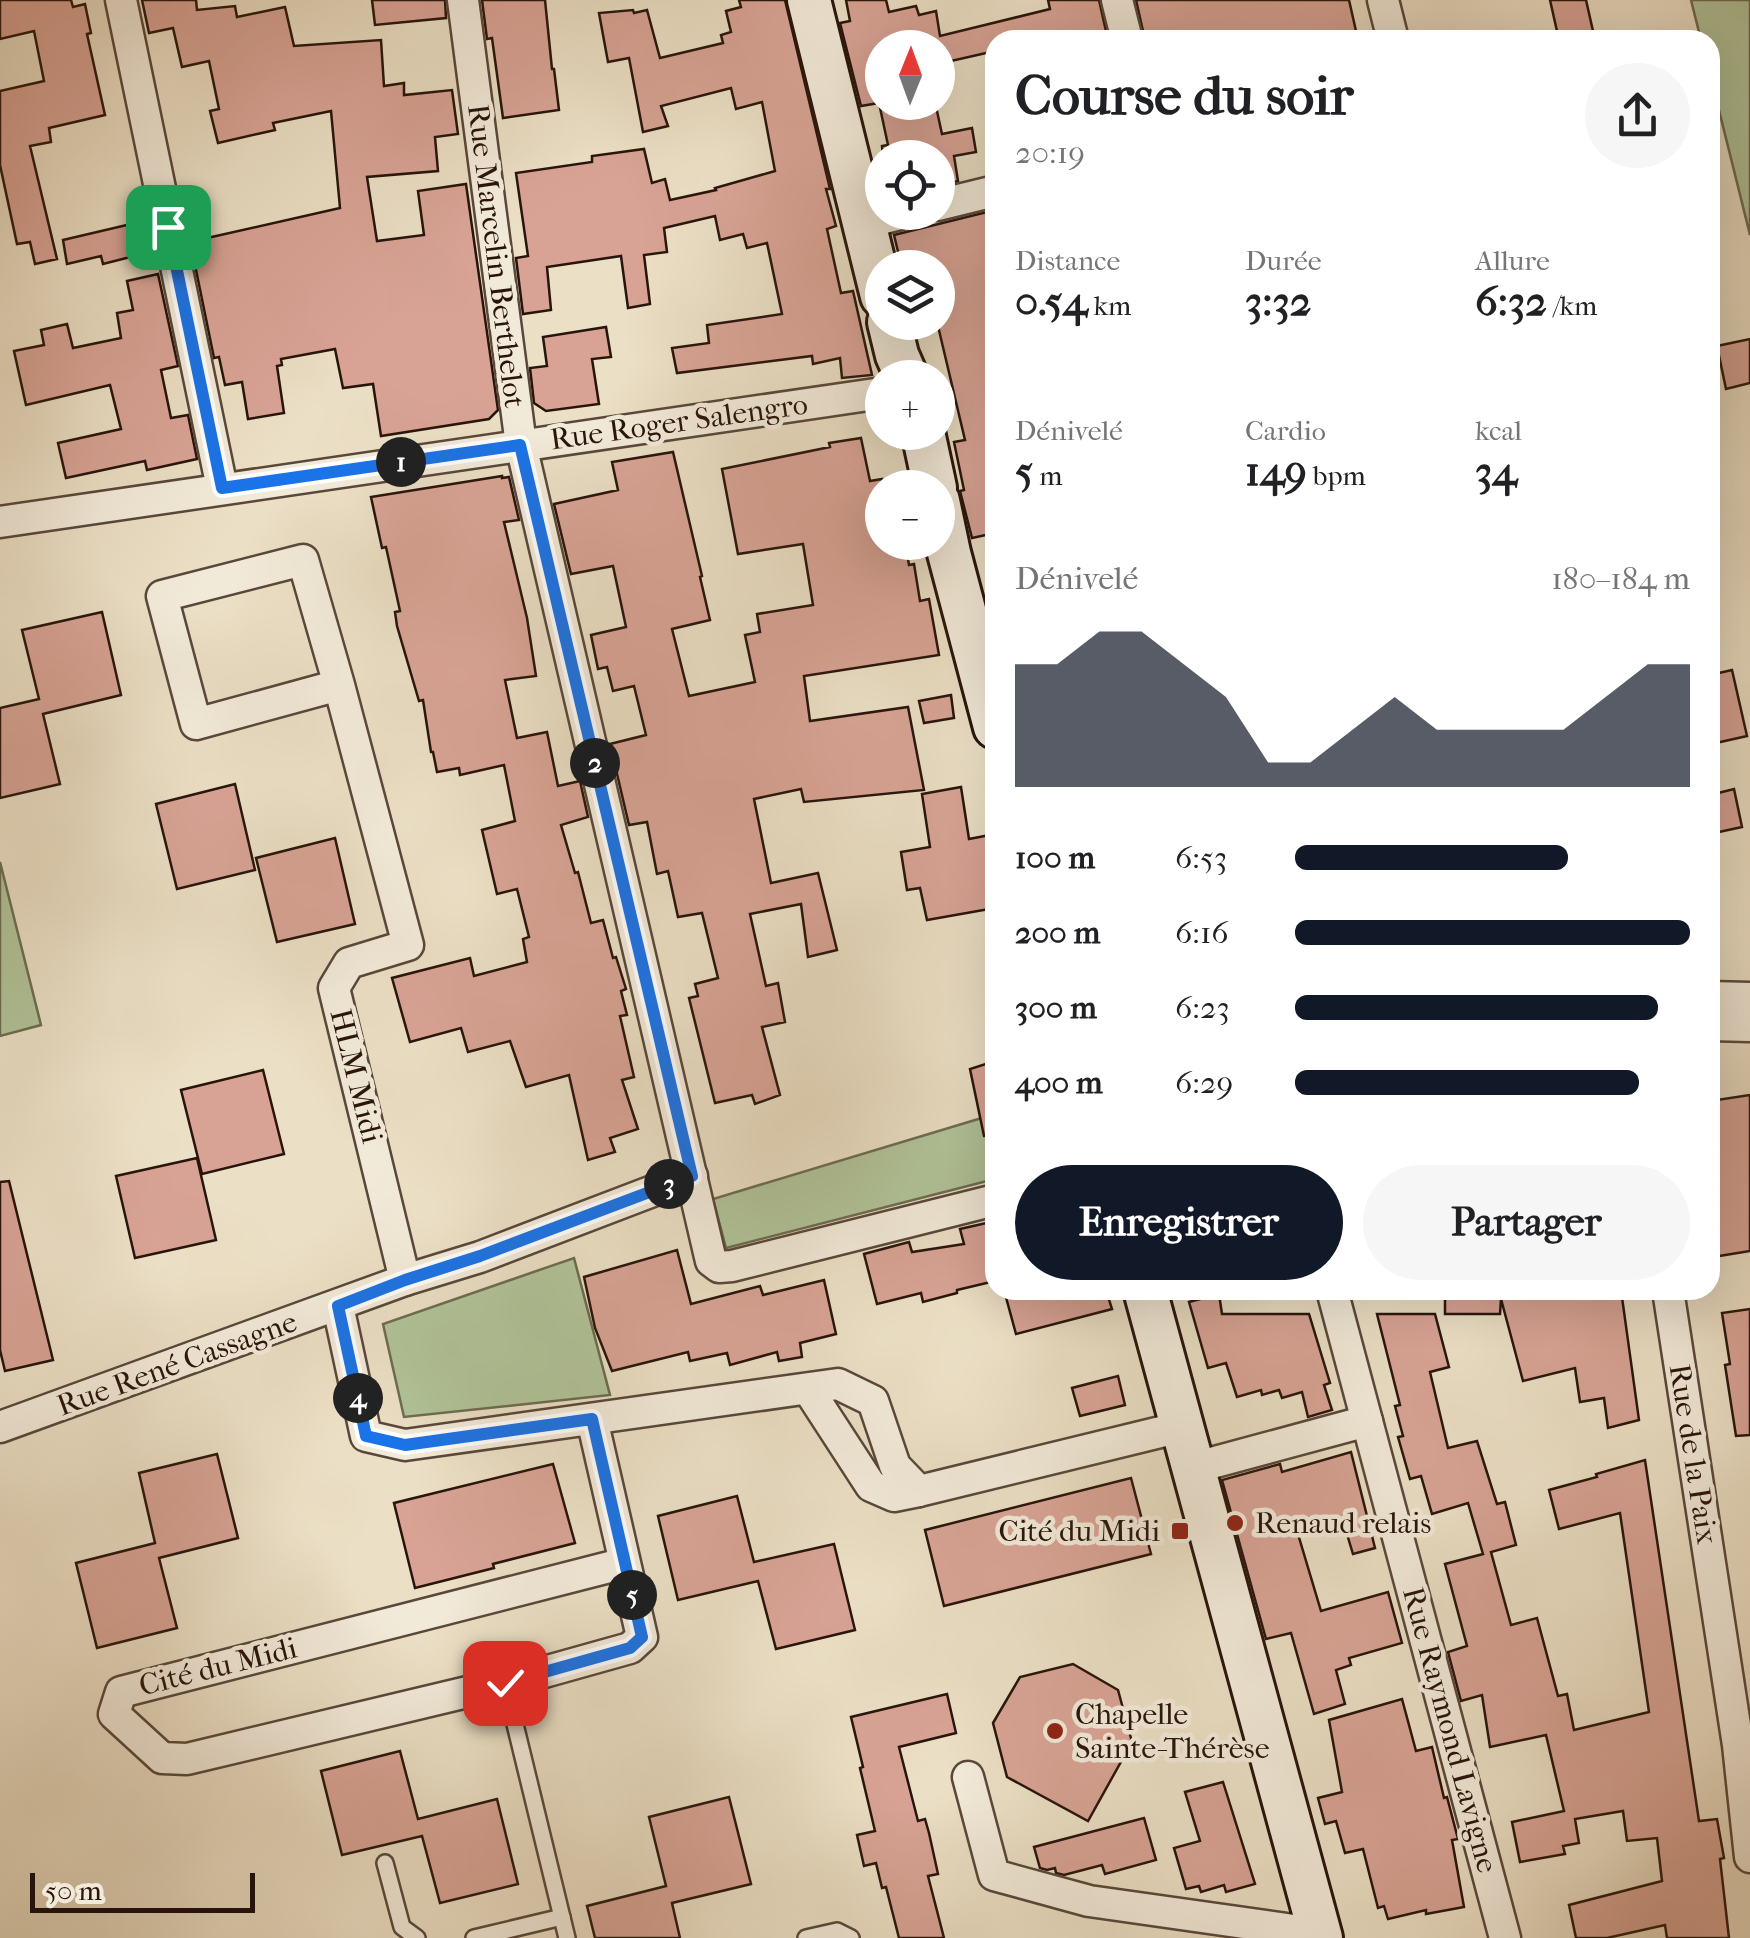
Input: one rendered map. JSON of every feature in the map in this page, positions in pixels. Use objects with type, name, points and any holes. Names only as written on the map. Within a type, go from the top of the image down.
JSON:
[{"type":"street","points":[[121,0],[222,488]]},
{"type":"street","name":"Rue Marcelin Berthelot","points":[[463,0],[520,445],[711,1260],[720,1267],[732,1266],[985,1203]]},
{"type":"street","points":[[809,0],[865,223]]},
{"type":"street","points":[[1117,0],[1124,30]]},
{"type":"street","points":[[1383,0],[1390,30]]},
{"type":"street","points":[[955,201],[985,193]]},
{"type":"street","name":"Rue Roger Salengro","points":[[0,522],[865,395]]},
{"type":"street","name":"HLM Midi","points":[[339,685],[196,724],[162,596],[303,560],[339,685],[408,945],[349,963],[334,988],[405,1280]]},
{"type":"street","points":[[951,560],[985,688]]},
{"type":"street","points":[[1720,998],[1750,998]]},
{"type":"street","points":[[1720,1024],[1750,1026]]},
{"type":"street","name":"Rue René Cassagne","points":[[0,1427],[692,1176]]},
{"type":"street","points":[[968,1777],[994,1875],[1088,1901],[1319,1932],[1147,1300]]},
{"type":"street","name":"Rue Raymond Lavigne","points":[[1335,1300],[1505,1938]]},
{"type":"street","name":"Rue de la Paix","points":[[1670,1300],[1738,1745],[1748,1847]]},
{"type":"street","points":[[338,1306],[366,1436],[405,1445],[838,1384],[873,1401],[896,1466],[919,1491]]},
{"type":"street","points":[[808,1389],[871,1486],[894,1496],[1182,1427]]},
{"type":"street","name":"Cité du Midi","points":[[592,1419],[642,1637],[630,1648],[505,1683],[188,1759],[162,1758],[114,1714],[121,1692],[625,1563]]},
{"type":"street","points":[[1193,1468],[1368,1421]]},
{"type":"lane","points":[[505,1683],[567,1938]]},
{"type":"lane","points":[[386,1862],[402,1927],[417,1938]]},
{"type":"lane","points":[[474,1938],[562,1917]]},
{"type":"lane","points":[[806,1938],[837,1931],[851,1938]]},
{"type":"green space","points":[[1691,0],[1750,0],[1750,235],[1720,114],[1720,30],[1698,30]]},
{"type":"green space","points":[[0,862],[41,1025],[0,1036]]},
{"type":"green space","points":[[985,1117],[985,1182],[726,1248],[713,1199]]},
{"type":"green space","points":[[574,1258],[610,1395],[404,1417],[383,1324]]},
{"type":"building","points":[[0,0],[71,0],[73,7],[85,4],[91,33],[87,34],[105,115],[49,128],[51,142],[30,146],[57,259],[35,264],[30,242],[17,244],[0,165],[0,91],[44,81],[34,31],[0,39]]},
{"type":"building","points":[[142,0],[196,0],[197,10],[235,6],[237,17],[285,7],[294,46],[381,40],[384,86],[404,83],[404,95],[452,90],[458,134],[435,137],[438,171],[367,177],[377,241],[424,235],[418,191],[466,184],[498,410],[489,419],[381,436],[373,384],[343,388],[335,349],[281,359],[282,365],[277,366],[284,413],[248,419],[242,382],[225,385],[219,357],[214,358],[195,265],[199,264],[194,241],[340,208],[331,111],[273,123],[275,130],[218,143],[210,111],[219,109],[209,61],[182,67],[173,28],[149,33]]},
{"type":"building","points":[[372,0],[445,0],[446,18],[375,25]]},
{"type":"building","points":[[482,0],[545,0],[559,110],[503,118],[492,38],[487,39]]},
{"type":"building","points":[[739,0],[785,0],[830,189],[826,189],[836,226],[827,229],[841,293],[853,291],[869,360],[865,360],[865,376],[842,378],[840,358],[813,364],[812,356],[677,373],[672,348],[709,343],[707,325],[782,314],[767,243],[747,248],[743,234],[720,240],[715,216],[664,228],[667,252],[644,255],[650,304],[628,308],[621,256],[547,267],[551,310],[523,314],[516,258],[528,256],[516,173],[592,162],[592,156],[644,149],[652,183],[665,179],[670,200],[775,171],[762,102],[736,109],[731,88],[661,106],[668,126],[643,132],[629,58],[608,62],[599,13],[647,10],[660,58],[723,43],[721,35],[731,32],[726,11],[741,7]]},
{"type":"building","points":[[846,0],[886,0],[889,12],[916,6],[919,15],[936,11],[939,30],[865,30],[865,105],[861,106],[840,23],[850,21]]},
{"type":"building","points":[[1048,0],[1099,0],[1106,30],[985,30],[985,53],[955,60],[955,32],[1050,9]]},
{"type":"building","points":[[1136,0],[1349,0],[1356,30],[1143,30]]},
{"type":"building","points":[[1550,0],[1586,0],[1593,30],[1557,30]]},
{"type":"building","points":[[883,120],[939,120],[942,134],[972,128],[976,152],[955,156],[955,140],[887,140]]},
{"type":"building","points":[[985,212],[985,535],[972,538],[960,491],[964,490],[955,442],[965,440],[955,398],[955,360],[946,360],[941,340],[955,340],[955,250],[898,250],[894,235],[914,230],[955,230],[955,220]]},
{"type":"building","points":[[131,224],[138,255],[103,264],[101,256],[67,264],[63,240]]},
{"type":"building","points":[[158,274],[178,366],[161,370],[171,418],[188,415],[197,459],[147,470],[145,461],[66,478],[58,443],[121,429],[110,385],[26,405],[14,351],[44,345],[41,330],[67,324],[73,348],[121,338],[117,313],[133,310],[127,281]]},
{"type":"building","points":[[606,327],[611,357],[592,359],[599,404],[546,411],[534,403],[530,368],[547,366],[543,337]]},
{"type":"building","points":[[1750,339],[1750,383],[1726,389],[1720,345]]},
{"type":"building","points":[[861,438],[868,470],[865,560],[908,560],[909,565],[914,564],[920,601],[929,599],[939,655],[804,676],[810,721],[908,707],[924,790],[804,802],[801,789],[754,799],[771,883],[818,873],[837,950],[808,957],[801,904],[750,914],[766,986],[778,983],[785,1022],[762,1027],[780,1095],[755,1104],[752,1095],[715,1103],[689,998],[698,996],[695,984],[718,978],[702,913],[678,917],[668,871],[657,874],[647,822],[629,825],[610,744],[646,735],[634,686],[613,691],[607,667],[598,669],[591,635],[626,627],[613,566],[571,574],[554,504],[618,490],[612,462],[673,452],[710,620],[672,629],[689,696],[755,682],[745,635],[760,632],[757,614],[813,605],[803,544],[738,554],[722,469],[830,447],[829,443]]},
{"type":"building","points":[[509,477],[519,520],[504,522],[536,676],[505,680],[517,738],[547,732],[558,786],[580,781],[588,817],[561,825],[591,923],[603,920],[626,989],[621,991],[627,1015],[620,1016],[634,1077],[622,1080],[638,1129],[610,1138],[615,1152],[588,1160],[569,1075],[526,1087],[510,1041],[468,1052],[461,1028],[410,1042],[392,978],[470,958],[474,976],[527,962],[523,939],[529,937],[517,889],[497,894],[482,830],[515,821],[504,765],[460,775],[459,768],[437,772],[423,700],[419,701],[397,626],[395,612],[400,611],[371,497]]},
{"type":"building","points":[[102,612],[121,695],[43,714],[60,784],[0,798],[0,708],[39,699],[22,630]]},
{"type":"building","points":[[1732,670],[1747,736],[1720,742],[1720,673]]},
{"type":"building","points":[[951,695],[954,718],[924,723],[919,701]]},
{"type":"building","points":[[235,784],[255,870],[177,889],[156,804]]},
{"type":"building","points":[[961,787],[969,839],[985,836],[985,910],[927,920],[920,888],[907,890],[901,852],[930,847],[922,794]]},
{"type":"building","points":[[1734,789],[1742,827],[1720,832],[1720,792]]},
{"type":"building","points":[[335,838],[355,924],[277,942],[256,858]]},
{"type":"building","points":[[985,1064],[985,1136],[984,1136],[970,1069]]},
{"type":"building","points":[[263,1070],[284,1154],[202,1174],[181,1090]]},
{"type":"building","points":[[1750,1095],[1750,1251],[1720,1256],[1720,1100]]},
{"type":"building","points":[[197,1158],[216,1240],[135,1258],[116,1176]]},
{"type":"building","points":[[9,1181],[53,1360],[5,1371],[0,1350],[0,1182]]},
{"type":"building","points":[[985,1223],[985,1283],[923,1302],[921,1293],[877,1304],[864,1254],[909,1242],[912,1252],[964,1244],[960,1229]]},
{"type":"building","points":[[677,1250],[691,1304],[760,1286],[763,1295],[824,1280],[836,1334],[800,1343],[802,1357],[779,1361],[777,1352],[730,1365],[727,1353],[690,1361],[688,1352],[612,1371],[595,1328],[584,1277]]},
{"type":"building","points":[[1007,1300],[1109,1300],[1112,1309],[1016,1334]]},
{"type":"building","points":[[1220,1300],[1222,1314],[1309,1314],[1330,1383],[1324,1385],[1332,1410],[1308,1417],[1302,1392],[1282,1398],[1279,1390],[1262,1395],[1261,1390],[1237,1397],[1226,1363],[1208,1368],[1189,1302]]},
{"type":"building","points":[[1445,1300],[1501,1300],[1500,1314],[1445,1314]]},
{"type":"building","points":[[1501,1300],[1622,1300],[1639,1420],[1608,1428],[1604,1398],[1580,1402],[1575,1368],[1523,1381]]},
{"type":"building","points":[[1750,1309],[1750,1435],[1736,1436],[1722,1313]]},
{"type":"building","points":[[1377,1314],[1435,1314],[1449,1367],[1430,1372],[1448,1448],[1477,1441],[1497,1504],[1505,1502],[1516,1545],[1491,1552],[1511,1625],[1537,1618],[1558,1696],[1567,1694],[1574,1730],[1649,1712],[1620,1513],[1559,1529],[1549,1490],[1645,1460],[1699,1821],[1717,1819],[1724,1858],[1720,1859],[1729,1938],[1667,1938],[1665,1925],[1607,1938],[1576,1938],[1569,1905],[1662,1881],[1657,1838],[1627,1841],[1623,1811],[1575,1819],[1579,1843],[1563,1846],[1565,1854],[1520,1862],[1512,1822],[1564,1811],[1546,1735],[1490,1747],[1482,1695],[1461,1701],[1448,1652],[1467,1646],[1445,1564],[1483,1554],[1468,1503],[1432,1514],[1421,1476],[1410,1479],[1398,1437],[1403,1436],[1395,1406],[1400,1405]]},
{"type":"building","points":[[1118,1376],[1125,1405],[1080,1416],[1072,1388]]},
{"type":"building","points":[[1351,1452],[1375,1548],[1353,1554],[1343,1521],[1298,1534],[1321,1611],[1388,1592],[1402,1643],[1349,1658],[1351,1665],[1336,1670],[1345,1704],[1314,1714],[1291,1633],[1266,1639],[1222,1480],[1280,1464],[1282,1472]]},
{"type":"building","points":[[217,1454],[238,1538],[159,1558],[177,1628],[97,1648],[76,1563],[155,1543],[139,1473]]},
{"type":"building","points":[[553,1464],[575,1543],[415,1588],[394,1503]]},
{"type":"building","points":[[1131,1478],[1151,1554],[944,1606],[925,1530]]},
{"type":"building","points":[[737,1496],[754,1562],[834,1544],[855,1630],[776,1649],[758,1581],[678,1600],[658,1516]]},
{"type":"building","name":"Chapelle Sainte-Thérèse","points":[[1073,1664],[1118,1690],[1132,1742],[1088,1821],[1007,1777],[993,1723],[1020,1677]]},
{"type":"building","points":[[947,1694],[956,1733],[899,1747],[918,1821],[925,1819],[929,1833],[938,1874],[928,1876],[944,1938],[899,1938],[886,1887],[882,1888],[876,1863],[864,1866],[857,1835],[875,1831],[851,1717]]},
{"type":"building","points":[[1402,1699],[1416,1751],[1432,1747],[1444,1798],[1447,1797],[1458,1839],[1452,1840],[1464,1907],[1388,1919],[1384,1906],[1378,1908],[1363,1849],[1345,1853],[1336,1821],[1325,1824],[1318,1798],[1342,1792],[1329,1720]]},
{"type":"building","points":[[400,1751],[418,1819],[497,1799],[518,1884],[440,1903],[422,1836],[342,1855],[321,1771]]},
{"type":"building","points":[[1223,1782],[1255,1884],[1226,1892],[1224,1885],[1201,1892],[1199,1886],[1186,1889],[1174,1848],[1200,1841],[1185,1792]]},
{"type":"building","points":[[729,1797],[751,1884],[672,1903],[680,1938],[595,1938],[587,1906],[666,1886],[649,1817]]},
{"type":"building","points":[[1144,1818],[1156,1860],[1105,1874],[1102,1865],[1064,1875],[1056,1873],[1055,1868],[1040,1868],[1034,1847]]},
{"type":"place","name":"Renaud relais","points":[[1235,1523]]},
{"type":"place","name":"Cité du Midi","points":[[1180,1531]]},
{"type":"place","name":"Chapelle Sainte-Thérèse","points":[[1055,1731]]},
{"type":"route","points":[[168,227],[222,488],[520,445],[692,1176],[338,1306],[366,1436],[405,1445],[592,1419],[642,1637],[630,1648],[505,1683]]}]
